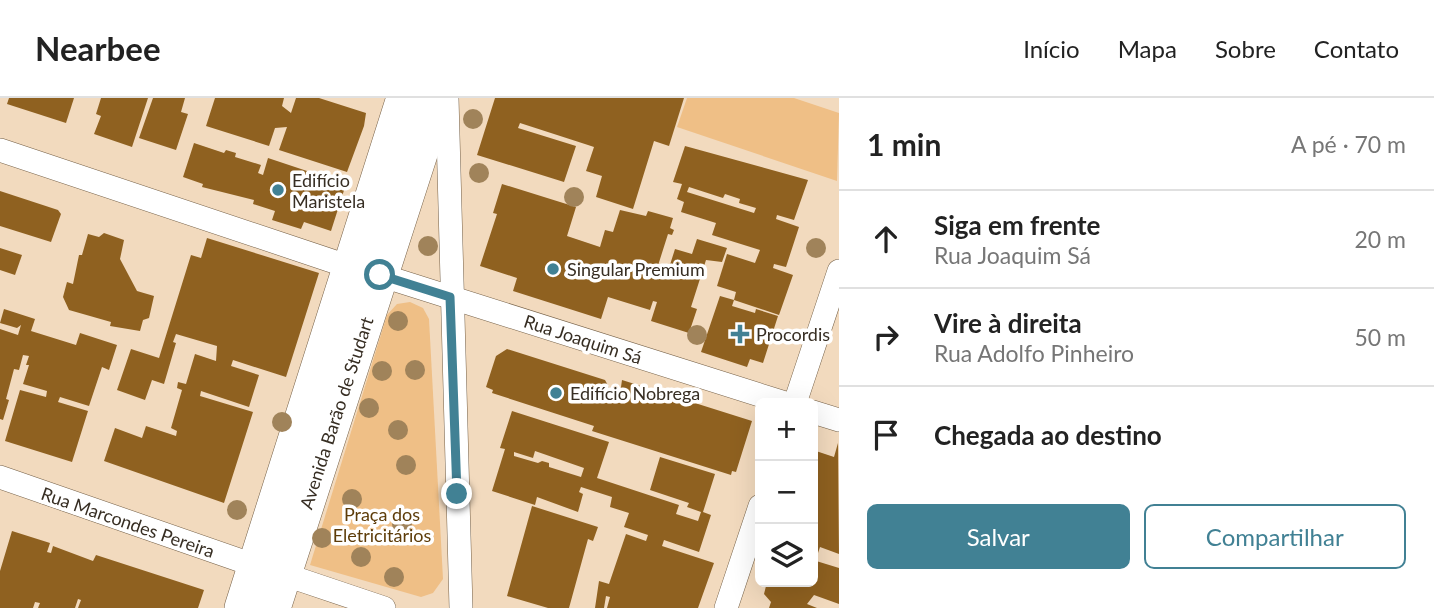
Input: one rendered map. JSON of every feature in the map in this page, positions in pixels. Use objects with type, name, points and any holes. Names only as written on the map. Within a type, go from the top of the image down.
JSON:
[{"type":"main road","name":"Avenida Barão de Studart","points":[[243,608],[271,583],[365,271],[405,98]]},
{"type":"main road","name":"Avenida Barão de Studart","points":[[365,271],[437,98]]},
{"type":"street","points":[[447,98],[450,297],[461,608]]},
{"type":"street","name":"Rua Joaquim Sá","points":[[0,150],[365,271],[769,398]]},
{"type":"street","points":[[797,398],[839,271]]},
{"type":"street","points":[[818,414],[839,420]]},
{"type":"street","name":"Rua Marcondes Pereira","points":[[0,477],[271,583],[384,608]]},
{"type":"street","points":[[726,608],[755,521]]},
{"type":"green space","points":[[687,98],[794,98],[839,113],[837,181],[677,127]]},
{"type":"green space","name":"Praça dos Eletricitários","points":[[410,302],[423,308],[429,319],[443,579],[433,593],[421,597],[310,565],[387,315],[397,304]]},
{"type":"building","points":[[9,98],[74,98],[66,123],[7,104]]},
{"type":"building","points":[[101,98],[148,98],[132,147],[94,134],[101,116],[96,114]]},
{"type":"building","points":[[153,98],[185,98],[181,112],[188,114],[176,150],[139,138]]},
{"type":"building","points":[[215,98],[284,98],[282,106],[291,113],[296,98],[319,98],[366,113],[347,172],[279,150],[287,127],[275,128],[269,146],[206,126]]},
{"type":"building","points":[[495,98],[684,98],[669,146],[654,141],[633,209],[596,197],[602,176],[586,171],[594,147],[520,123],[518,128],[576,146],[564,182],[477,155]]},
{"type":"building","name":"Edifício Maristela","points":[[194,143],[224,153],[226,150],[236,153],[235,157],[261,165],[258,173],[263,175],[268,158],[346,184],[331,231],[304,222],[301,229],[272,220],[275,211],[253,204],[254,200],[202,187],[203,184],[183,177]]},
{"type":"building","points":[[685,146],[808,180],[794,220],[777,215],[776,219],[799,227],[786,267],[774,264],[773,268],[793,275],[779,315],[734,300],[736,292],[717,286],[727,254],[755,263],[760,250],[712,235],[716,223],[681,212],[684,202],[677,199],[682,184],[673,182]],"holes":[[[689,187],[723,198],[725,194],[740,199],[739,203],[756,208],[754,213],[687,192]]]},
{"type":"building","points":[[502,184],[576,207],[567,236],[600,247],[605,230],[613,232],[620,210],[646,216],[648,211],[673,218],[670,228],[674,230],[672,235],[668,234],[655,275],[660,277],[663,269],[668,271],[675,249],[692,254],[697,239],[727,248],[722,262],[706,260],[691,307],[697,309],[689,333],[651,321],[657,302],[653,301],[650,310],[608,297],[601,319],[513,291],[517,278],[480,266],[497,214],[493,213]]},
{"type":"building","points":[[0,191],[58,210],[61,214],[51,242],[0,226]]},
{"type":"building","points":[[104,233],[124,240],[120,259],[137,291],[154,296],[149,318],[143,320],[140,331],[110,326],[111,322],[69,310],[63,297],[67,282],[73,284],[79,255],[82,255],[88,234],[99,237]]},
{"type":"building","points":[[207,238],[319,273],[286,377],[233,360],[231,366],[259,375],[249,407],[201,391],[200,396],[253,412],[224,503],[104,461],[115,428],[142,438],[146,426],[176,436],[177,431],[171,428],[182,390],[177,388],[178,382],[186,384],[195,354],[216,361],[217,346],[176,334],[173,342],[176,343],[164,384],[152,380],[145,400],[117,390],[131,349],[159,358],[191,255],[201,258]]},
{"type":"building","points":[[0,248],[22,255],[15,275],[0,270]]},
{"type":"building","name":"Procordis","points":[[720,296],[734,300],[732,306],[755,313],[756,309],[778,316],[763,363],[750,359],[747,367],[701,352]]},
{"type":"building","points":[[4,309],[35,319],[31,331],[76,345],[80,333],[117,345],[109,370],[102,367],[89,406],[60,397],[58,402],[88,411],[72,462],[5,441],[20,390],[46,397],[47,391],[23,384],[29,356],[23,355],[19,370],[14,369],[6,399],[9,400],[3,420],[0,419],[0,329],[18,335],[21,325],[17,328],[0,323]]},
{"type":"building","points":[[507,349],[605,380],[611,391],[620,394],[622,380],[752,421],[736,472],[732,471],[731,475],[592,431],[594,426],[492,393],[493,390],[486,387],[496,356]]},
{"type":"building","points":[[512,411],[609,442],[597,478],[679,505],[676,514],[698,521],[701,512],[687,507],[689,503],[650,490],[660,457],[715,474],[703,512],[711,515],[699,552],[664,540],[662,546],[714,563],[698,608],[607,608],[610,597],[606,596],[604,608],[595,608],[599,581],[609,584],[626,534],[646,541],[648,535],[624,527],[629,513],[610,507],[612,497],[581,487],[579,492],[583,494],[578,512],[537,497],[535,505],[492,491],[505,449],[500,448]],"holes":[[[535,451],[584,468],[581,477],[549,467],[549,463],[538,463],[514,456],[514,452],[533,458]]]},
{"type":"building","points":[[838,443],[839,554],[820,547],[818,553],[818,452],[834,457]]},
{"type":"building","points":[[532,506],[598,527],[593,541],[588,539],[569,608],[548,608],[507,596]]},
{"type":"building","points":[[12,531],[50,543],[47,552],[51,553],[53,546],[93,561],[96,555],[204,590],[198,608],[78,608],[81,600],[78,599],[75,608],[38,608],[40,603],[35,602],[33,608],[0,608],[0,571]]},
{"type":"building","points":[[818,562],[839,568],[839,604],[814,595],[807,604],[817,608],[769,608],[771,602],[764,594],[766,587],[818,587]]},
{"type":"place","name":"Edifício Maristela","points":[[278,190]]},
{"type":"place","name":"Singular Premium","points":[[553,269]]},
{"type":"place","name":"Procordis","points":[[740,334]]},
{"type":"place","name":"Edifício Nobrega","points":[[556,393]]},
{"type":"route","points":[[380,275],[450,297],[457,494]]}]
